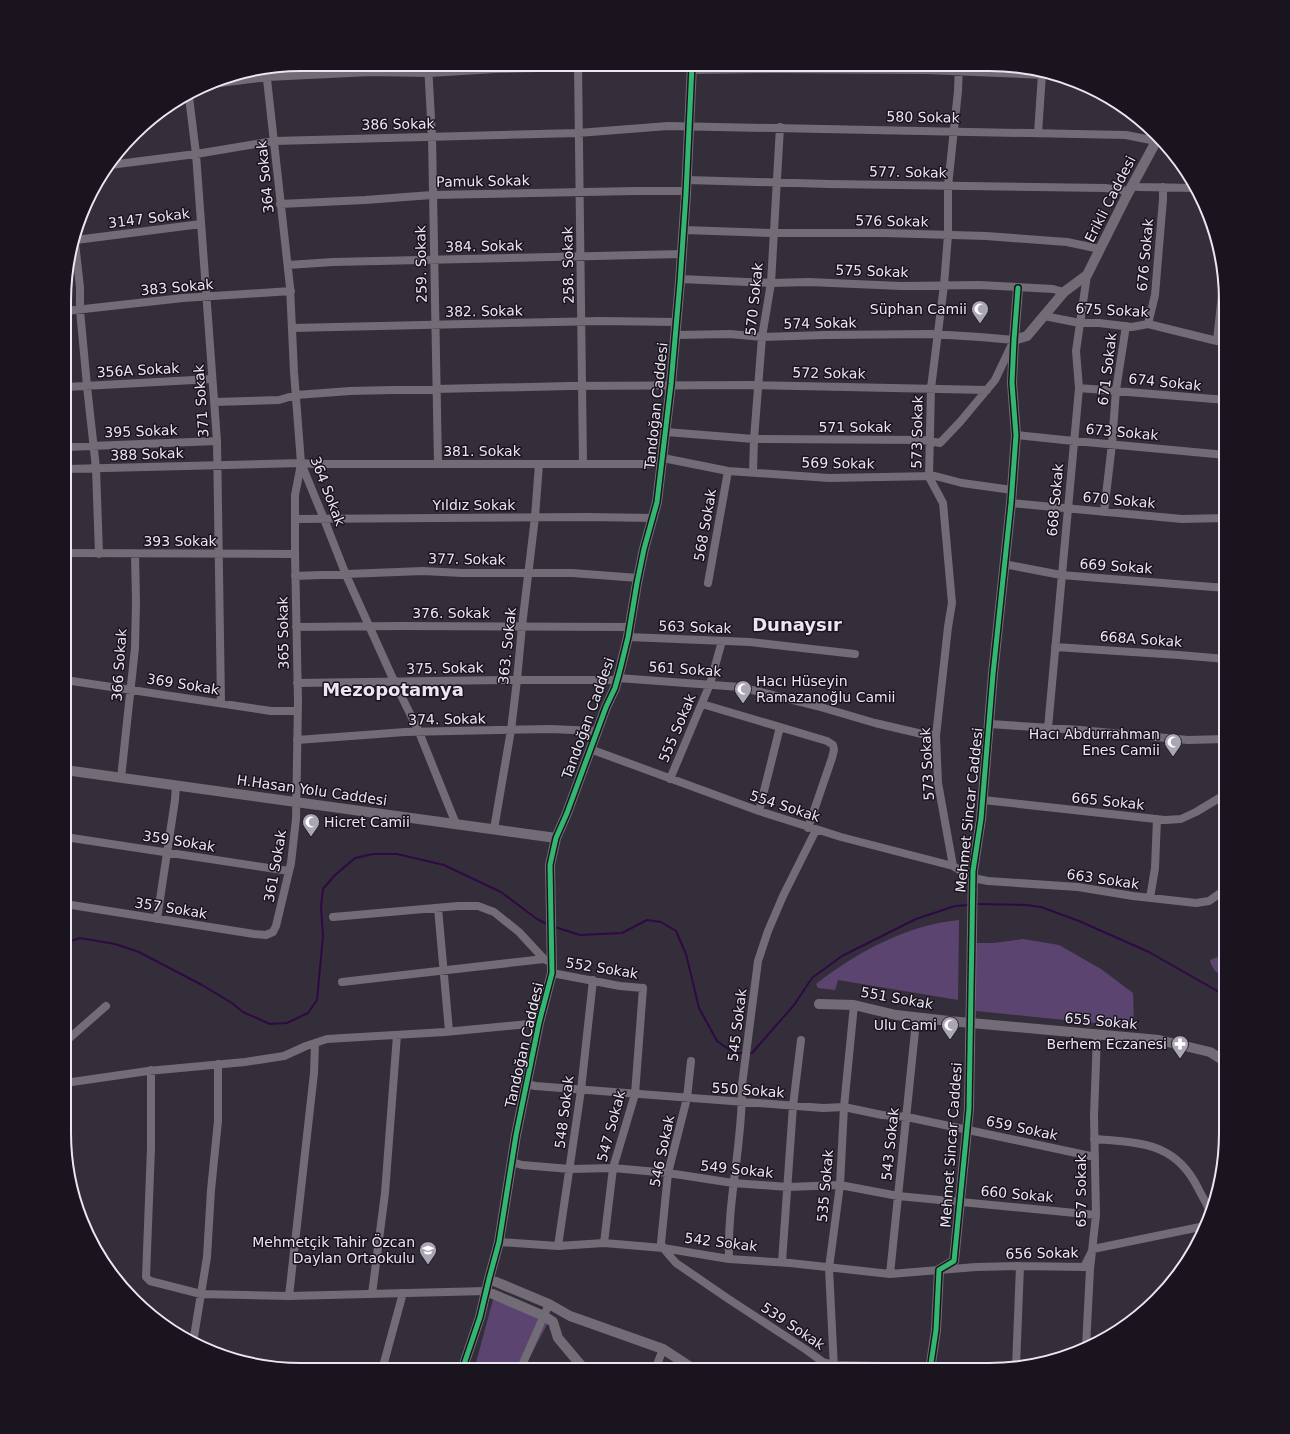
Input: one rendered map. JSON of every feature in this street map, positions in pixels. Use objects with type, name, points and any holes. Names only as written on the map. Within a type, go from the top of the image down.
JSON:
[{"type":"street","points":[[271,73],[390,71]]},
{"type":"street","name":"259. Sokak","points":[[429,71],[432,137],[434,325],[438,464]]},
{"type":"street","name":"258. Sokak","points":[[578,71],[583,464]]},
{"type":"street","name":"Tandoğan Caddesi","points":[[464,1363],[480,1317],[500,1242],[512,1162],[527,1084],[539,1022],[552,973],[548,961],[551,945],[550,865],[556,838],[618,679],[629,632],[638,578],[657,502],[663,461],[676,335],[687,180],[691,71]]},
{"type":"street","name":"573 Sokak","points":[[953,866],[938,783],[936,736],[948,626],[952,603],[943,503],[929,477],[932,388],[937,334],[944,285],[948,235],[948,186],[958,92],[958,71]]},
{"type":"street","points":[[992,71],[1013,72]]},
{"type":"street","name":"364 Sokak","points":[[266,74],[291,291],[301,463],[346,575],[394,682],[419,732],[456,824]]},
{"type":"street","points":[[1038,133],[1043,77]]},
{"type":"street","name":"371 Sokak","points":[[189,100],[196,154],[217,441],[221,703]]},
{"type":"street","name":"386 Sokak","points":[[116,164],[196,154],[274,141],[578,133],[668,126],[689,127]]},
{"type":"street","name":"580 Sokak","points":[[689,127],[780,127],[1126,135],[1152,138]]},
{"type":"street","name":"570 Sokak","points":[[753,472],[762,337],[770,283],[780,127]]},
{"type":"street","name":"Erikli Caddesi","points":[[1087,275],[1130,189],[1156,142]]},
{"type":"street","name":"577. Sokak","points":[[687,180],[1130,189],[1163,187],[1189,188]]},
{"type":"street","name":"676 Sokak","points":[[1148,324],[1155,295],[1163,187]]},
{"type":"street","name":"Pamuk Sokak","points":[[280,204],[432,195],[686,191]]},
{"type":"street","name":"3147 Sokak","points":[[79,242],[201,224]]},
{"type":"street","name":"576 Sokak","points":[[684,230],[773,233],[884,233],[986,236],[1067,242],[1100,249]]},
{"type":"street","points":[[77,250],[80,287],[80,310],[96,468],[99,554]]},
{"type":"street","name":"384. Sokak","points":[[288,265],[333,262],[682,254]]},
{"type":"street","points":[[1014,340],[1027,336],[1064,292],[1087,275]]},
{"type":"street","name":"668 Sokak","points":[[1048,728],[1079,388],[1076,351],[1087,275]]},
{"type":"street","name":"575 Sokak","points":[[680,279],[901,286],[980,285],[1053,289],[1064,292]]},
{"type":"street","name":"Mehmet Sincar Caddesi","points":[[939,1270],[954,1261],[969,1109],[972,891],[983,800],[993,674],[1012,490],[1016,434],[1012,383],[1018,288]]},
{"type":"street","name":"383 Sokak","points":[[71,311],[183,298],[291,291]]},
{"type":"street","name":"675 Sokak","points":[[1044,316],[1080,324],[1099,322],[1132,326],[1148,324],[1219,341]]},
{"type":"street","name":"382. Sokak","points":[[292,328],[582,322],[676,322]]},
{"type":"street","name":"671 Sokak","points":[[1104,512],[1112,444],[1116,390],[1126,326]]},
{"type":"street","name":"574 Sokak","points":[[676,335],[730,334],[762,337],[937,334],[980,336],[1014,340]]},
{"type":"street","name":"571 Sokak","points":[[666,432],[754,439],[923,440],[940,443],[960,422],[995,380],[1014,340]]},
{"type":"street","name":"356A Sokak","points":[[71,387],[212,379]]},
{"type":"street","name":"572 Sokak","points":[[214,402],[279,400],[296,395],[350,391],[436,390],[583,385],[759,385],[987,390]]},
{"type":"street","name":"674 Sokak","points":[[1079,388],[1219,399]]},
{"type":"street","name":"673 Sokak","points":[[1016,434],[1219,454]]},
{"type":"street","name":"395 Sokak","points":[[71,447],[217,441]]},
{"type":"street","name":"381. Sokak","points":[[301,463],[583,464],[663,461]]},
{"type":"street","name":"569 Sokak","points":[[663,461],[728,470],[829,478],[935,476],[962,484],[1012,490]]},
{"type":"street","name":"388 Sokak","points":[[71,469],[301,463]]},
{"type":"street","name":"365 Sokak","points":[[296,803],[298,683],[295,576],[295,495],[301,463]]},
{"type":"street","name":"363. Sokak","points":[[494,829],[511,730],[535,517],[539,464]]},
{"type":"street","name":"568 Sokak","points":[[708,583],[728,470]]},
{"type":"street","name":"670 Sokak","points":[[1011,503],[1182,519],[1219,518]]},
{"type":"street","name":"Yıldız Sokak","points":[[295,519],[535,517],[653,518]]},
{"type":"street","name":"393 Sokak","points":[[71,553],[295,554]]},
{"type":"street","name":"366 Sokak","points":[[121,778],[132,689],[135,640],[135,554]]},
{"type":"street","name":"669 Sokak","points":[[1004,564],[1061,575],[1219,587]]},
{"type":"street","name":"377. Sokak","points":[[295,576],[423,571],[462,573],[579,573],[638,578]]},
{"type":"street","name":"376. Sokak","points":[[296,627],[522,626],[629,632]]},
{"type":"street","name":"563 Sokak","points":[[629,632],[722,641],[750,642],[855,654]]},
{"type":"street","name":"555 Sokak","points":[[670,779],[710,684],[722,641]]},
{"type":"street","name":"668A Sokak","points":[[1055,647],[1219,658]]},
{"type":"street","name":"561 Sokak","points":[[618,679],[740,686],[817,706],[874,723],[936,736]]},
{"type":"street","name":"375. Sokak","points":[[298,683],[618,679]]},
{"type":"street","name":"369 Sokak","points":[[71,681],[271,711],[298,711]]},
{"type":"street","points":[[702,704],[780,727],[758,811]]},
{"type":"street","points":[[990,724],[1188,740],[1219,739]]},
{"type":"street","name":"545 Sokak","points":[[729,1259],[733,1183],[743,1102],[742,1085],[758,961],[768,931],[812,829],[834,750],[833,745],[827,741],[780,727]]},
{"type":"street","name":"374. Sokak","points":[[297,740],[419,732],[550,729],[597,731]]},
{"type":"street","name":"554 Sokak","points":[[590,749],[758,811],[812,829],[887,850],[953,866],[973,878]]},
{"type":"street","name":"H.Hasan Yolu Caddesi","points":[[71,771],[556,838]]},
{"type":"street","points":[[157,919],[176,785]]},
{"type":"street","name":"665 Sokak","points":[[983,800],[1157,819],[1181,819],[1219,798]]},
{"type":"street","name":"361 Sokak","points":[[273,932],[276,926],[291,863],[296,818],[296,803]]},
{"type":"street","points":[[1150,898],[1155,868],[1157,819]]},
{"type":"street","name":"359 Sokak","points":[[71,838],[289,871]]},
{"type":"street","name":"663 Sokak","points":[[973,878],[988,881],[1078,887],[1150,898],[1196,903],[1209,901],[1219,894]]},
{"type":"street","name":"357 Sokak","points":[[71,905],[254,934],[266,935],[273,932]]},
{"type":"street","points":[[333,917],[458,906],[478,906],[494,912],[519,932],[548,961]]},
{"type":"street","points":[[438,908],[449,1031]]},
{"type":"street","points":[[342,982],[444,970],[548,961]]},
{"type":"street","name":"552 Sokak","points":[[552,973],[620,986],[643,988],[644,992]]},
{"type":"street","name":"548 Sokak","points":[[558,1246],[581,1090],[593,980]]},
{"type":"street","name":"547 Sokak","points":[[604,1243],[613,1168],[635,1094],[644,992]]},
{"type":"street","name":"551 Sokak","points":[[819,1004],[854,1005],[896,1015],[971,1023]]},
{"type":"street","name":"535 Sokak","points":[[834,1363],[829,1268],[840,1185],[844,1107],[854,1005]]},
{"type":"street","points":[[71,1037],[106,1006]]},
{"type":"street","name":"543 Sokak","points":[[890,1274],[907,1117],[915,1017]]},
{"type":"street","points":[[71,1082],[151,1070],[284,1056],[327,1039],[449,1031],[539,1022]]},
{"type":"street","name":"655 Sokak","points":[[971,1023],[1159,1040],[1210,1052],[1219,1058]]},
{"type":"street","points":[[372,1294],[385,1193],[397,1035]]},
{"type":"street","name":"657 Sokak","points":[[1086,1341],[1090,1269],[1096,1215],[1094,1139],[1097,1035]]},
{"type":"street","points":[[782,1262],[794,1106],[801,1040]]},
{"type":"street","points":[[289,1296],[314,1081],[315,1043]]},
{"type":"street","name":"546 Sokak","points":[[662,1248],[661,1243],[668,1173],[688,1098],[691,1061]]},
{"type":"street","points":[[194,1336],[207,1257],[211,1190],[218,1121],[218,1064]]},
{"type":"street","points":[[151,1070],[151,1148],[146,1277],[150,1281],[201,1294],[289,1296],[486,1291],[544,1316],[553,1322],[558,1338],[579,1363]]},
{"type":"street","name":"550 Sokak","points":[[527,1084],[581,1090],[794,1106],[824,1108],[844,1107],[882,1116],[907,1117],[967,1130]]},
{"type":"street","name":"659 Sokak","points":[[967,1130],[1095,1157]]},
{"type":"street","points":[[1094,1139],[1147,1145],[1167,1152],[1180,1162],[1192,1176],[1207,1206]]},
{"type":"street","name":"549 Sokak","points":[[512,1162],[522,1165],[570,1169],[613,1168],[668,1173],[733,1183],[788,1187],[840,1185],[898,1196],[960,1202]]},
{"type":"street","name":"660 Sokak","points":[[960,1202],[1096,1215]]},
{"type":"street","name":"656 Sokak","points":[[939,1270],[1020,1266],[1084,1267],[1093,1249],[1199,1227]]},
{"type":"street","name":"542 Sokak","points":[[500,1242],[558,1246],[604,1243],[662,1248],[729,1259],[782,1262],[890,1274],[939,1270]]},
{"type":"street","name":"539 Sokak","points":[[662,1248],[676,1263],[825,1363]]},
{"type":"street","points":[[1016,1361],[1020,1266]]},
{"type":"street","points":[[931,1363],[936,1330],[939,1270]]},
{"type":"street","points":[[489,1279],[550,1304],[570,1316],[663,1349],[684,1363]]},
{"type":"street","points":[[384,1363],[403,1293]]},
{"type":"street","points":[[523,1363],[550,1304]]},
{"type":"street","points":[[658,1363],[663,1349]]},
{"type":"shaded area","points":[[959,920],[958,1000],[838,980],[835,990],[818,988],[816,984],[848,961],[883,942],[920,928]]},
{"type":"shaded area","points":[[1023,939],[1059,945],[1101,969],[1133,993],[1134,1027],[976,1011],[975,943],[994,943]]},
{"type":"shaded area","points":[[1219,957],[1219,973],[1215,971],[1210,960]]},
{"type":"shaded area","points":[[494,1296],[551,1317],[527,1363],[476,1363]]},
{"type":"waterway","points":[[71,941],[80,938],[115,944],[139,952],[202,985],[232,1003],[243,1012],[270,1024],[287,1023],[308,1013],[317,1000],[323,936],[321,907],[323,889],[334,876],[355,858],[373,854],[397,854],[444,865],[501,892],[537,919],[547,924]]},
{"type":"waterway","points":[[976,904],[1026,905],[1041,907],[1079,921],[1149,952],[1219,992]]},
{"type":"waterway","points":[[748,1053],[752,1053],[794,1005],[812,978],[842,956],[916,919],[955,906],[969,905]]},
{"type":"waterway","points":[[555,927],[580,935],[622,933],[647,920],[661,922],[676,931],[686,954],[699,1008],[717,1041],[734,1053],[744,1053]]},
{"type":"cycle path","points":[[464,1363],[480,1317],[499,1242],[516,1135],[539,1023],[552,973],[550,865],[556,838],[567,813],[606,707],[615,688],[628,637],[644,549],[657,502],[671,384],[680,282],[692,71]]},
{"type":"cycle path","points":[[931,1363],[936,1330],[939,1270],[954,1261],[969,1109],[973,871],[981,819],[993,674],[1011,503],[1016,435],[1012,383],[1018,288]]},
{"type":"place","name":"Süphan Camii","points":[[980,324]]},
{"type":"place","name":"Hacı Hüseyin Ramazanoğlu Camii","points":[[743,704]]},
{"type":"place","name":"Hacı Abdurrahman Enes Camii","points":[[1173,757]]},
{"type":"place","name":"Hicret Camii","points":[[311,837]]},
{"type":"place","name":"Ulu Cami","points":[[950,1040]]},
{"type":"place","name":"Berhem Eczanesi","points":[[1180,1059]]},
{"type":"place","name":"Mehmetçik Tahir Özcan Daylan Ortaokulu","points":[[428,1265]]},
{"type":"district","name":"Dunaysır","points":[[797,625]]},
{"type":"district","name":"Mezopotamya","points":[[393,690]]}]
